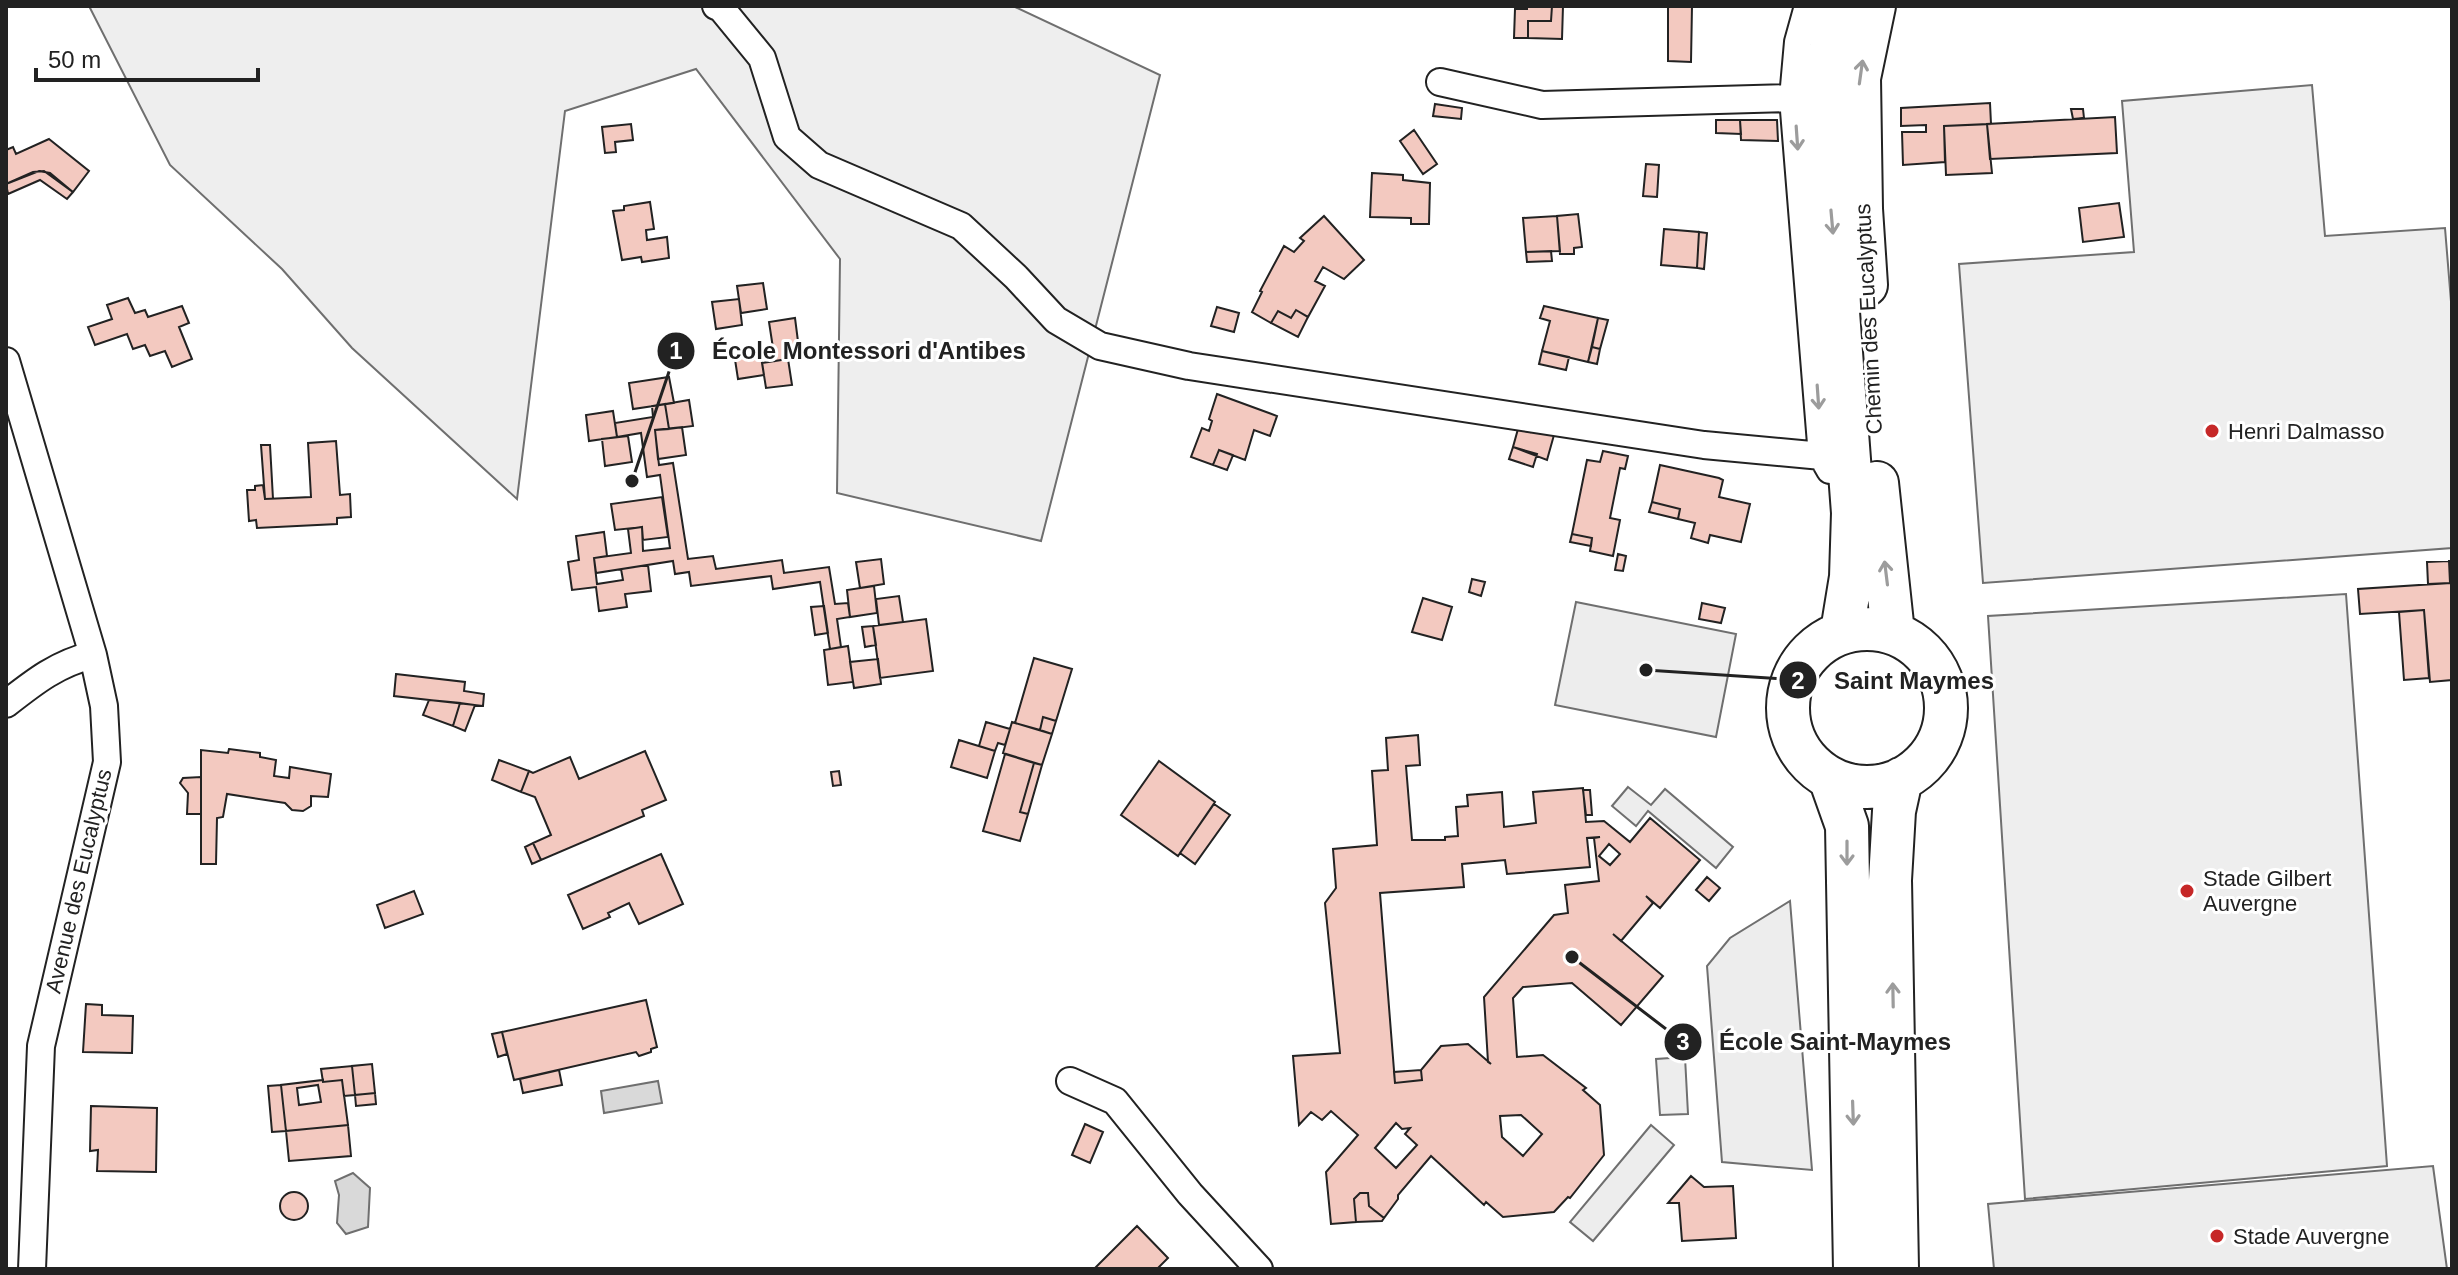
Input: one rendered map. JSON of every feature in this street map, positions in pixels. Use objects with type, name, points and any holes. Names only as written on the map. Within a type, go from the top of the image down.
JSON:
[{"type":"main road","name":"Chemin des Eucalyptus","points":[[1840,6],[1825,75],[1825,138],[1853,513],[1851,577],[1842,632]]},
{"type":"main road","name":"Chemin des Eucalyptus","points":[[1874,6],[1859,78],[1861,209],[1879,513],[1893,633]]},
{"type":"main road","points":[[1867,629],[1893,633],[1916,646],[1934,666],[1944,690],[1946,716],[1939,742],[1923,763],[1901,779],[1878,786],[1853,786],[1830,778],[1809,762],[1794,740],[1788,714],[1789,688],[1800,664],[1818,645],[1842,632],[1867,629]]},
{"type":"main road","points":[[1830,778],[1847,826],[1855,1269]]},
{"type":"main road","points":[[1897,1269],[1890,880],[1894,811],[1901,779]]},
{"type":"street","points":[[716,6],[721,8],[762,58],[787,137],[819,165],[961,226],[1016,277],[1056,320],[1100,346],[1189,366],[1704,445],[1822,456]]},
{"type":"street","points":[[1808,6],[1798,42],[1793,98],[1822,456],[1853,513]]},
{"type":"street","points":[[1440,82],[1542,105],[1793,98]]},
{"type":"street","name":"Avenue des Eucalyptus","points":[[6,361],[93,655],[104,706],[107,762],[41,1046],[32,1269]]},
{"type":"street","points":[[6,704],[46,672],[71,660],[93,655]]},
{"type":"street","points":[[1070,1081],[1115,1101],[1190,1194],[1259,1269]]},
{"type":"shaded area","points":[[89,6],[1013,6],[1160,75],[1041,541],[837,493],[840,259],[696,69],[565,111],[517,499],[352,348],[282,269],[170,165]]},
{"type":"shaded area","name":"Henri Dalmasso","points":[[2312,85],[2325,236],[2445,228],[2452,314],[2452,548],[1983,583],[1959,264],[2134,252],[2122,101]]},
{"type":"shaded area","name":"Stade Gilbert Auvergne","points":[[2346,594],[2387,1166],[2025,1199],[1988,616]]},
{"type":"shaded area","points":[[1576,602],[1736,634],[1716,737],[1555,705]]},
{"type":"shaded area","points":[[1628,787],[1651,805],[1665,789],[1733,847],[1716,868],[1648,811],[1636,826],[1612,806]]},
{"type":"shaded area","points":[[1790,901],[1812,1170],[1722,1162],[1707,966],[1730,938]]},
{"type":"shaded area","points":[[1685,1057],[1688,1114],[1660,1115],[1656,1059]]},
{"type":"shaded area","points":[[658,1081],[662,1103],[604,1113],[601,1091]]},
{"type":"shaded area","points":[[1651,1125],[1674,1145],[1593,1241],[1570,1222]]},
{"type":"shaded area","name":"Stade Auvergne","points":[[2433,1166],[2447,1269],[1994,1269],[1988,1204]]},
{"type":"shaded area","points":[[353,1173],[370,1188],[368,1227],[346,1234],[337,1223],[339,1195],[335,1181]]},
{"type":"building","points":[[1527,6],[1552,6],[1551,21],[1528,21],[1528,38],[1514,38],[1515,9],[1527,9]]},
{"type":"building","points":[[1552,6],[1563,6],[1562,39],[1528,38],[1528,21],[1551,21]]},
{"type":"building","points":[[1668,6],[1692,6],[1691,62],[1668,61]]},
{"type":"building","points":[[1990,103],[1991,124],[1944,126],[1945,162],[1903,165],[1902,132],[1926,132],[1926,125],[1901,126],[1901,108]]},
{"type":"building","points":[[1435,104],[1462,108],[1461,119],[1433,116]]},
{"type":"building","points":[[2071,109],[2083,109],[2084,118],[2073,119]]},
{"type":"building","points":[[2115,117],[2117,153],[1990,159],[1987,124]]},
{"type":"building","points":[[1716,120],[1740,120],[1741,134],[1716,133]]},
{"type":"building","points":[[1740,120],[1777,120],[1778,141],[1741,140]]},
{"type":"building","points":[[631,124],[633,140],[615,142],[616,152],[605,153],[602,127]]},
{"type":"building","points":[[1987,124],[1992,173],[1946,175],[1944,126]]},
{"type":"building","points":[[1414,130],[1437,164],[1423,174],[1400,141]]},
{"type":"building","points":[[49,139],[89,171],[73,192],[44,171],[33,172],[6,184],[6,150],[13,147],[16,154]]},
{"type":"building","points":[[1646,164],[1659,165],[1657,197],[1643,196]]},
{"type":"building","points":[[39,171],[50,173],[73,192],[67,199],[40,180],[8,194],[6,184]]},
{"type":"building","points":[[1372,173],[1403,175],[1403,180],[1430,183],[1429,224],[1411,224],[1411,218],[1370,217]]},
{"type":"building","points":[[650,202],[654,229],[646,230],[647,240],[667,237],[669,258],[642,262],[641,257],[622,260],[613,211]]},
{"type":"building","points":[[2119,203],[2124,237],[2083,242],[2079,208]]},
{"type":"building","points":[[1578,214],[1582,247],[1574,248],[1574,254],[1560,254],[1557,216]]},
{"type":"building","points":[[1324,216],[1364,260],[1344,279],[1323,267],[1315,281],[1325,286],[1308,317],[1296,310],[1291,318],[1278,311],[1271,323],[1252,312],[1284,246],[1294,252],[1304,241],[1300,238]]},
{"type":"building","points":[[1557,216],[1560,251],[1526,252],[1523,218]]},
{"type":"building","points":[[1664,229],[1699,232],[1697,268],[1661,265]]},
{"type":"building","points":[[1699,232],[1707,233],[1704,269],[1697,268]]},
{"type":"building","points":[[1551,251],[1552,261],[1527,262],[1526,252]]},
{"type":"building","points":[[763,283],[767,309],[741,313],[737,286]]},
{"type":"building","points":[[128,298],[135,313],[145,310],[148,317],[182,306],[189,323],[179,327],[192,359],[172,367],[165,351],[150,356],[145,345],[133,349],[127,334],[95,345],[88,327],[112,319],[107,305]]},
{"type":"building","points":[[739,299],[742,325],[716,329],[712,302]]},
{"type":"building","points":[[1544,306],[1598,318],[1588,362],[1542,351],[1550,321],[1540,318]]},
{"type":"building","points":[[1217,307],[1239,313],[1234,332],[1211,326]]},
{"type":"building","points":[[1296,310],[1308,317],[1298,337],[1271,323],[1278,311],[1291,318]]},
{"type":"building","points":[[795,318],[800,357],[775,361],[769,322]]},
{"type":"building","points":[[1598,318],[1608,320],[1600,349],[1592,347]]},
{"type":"building","points":[[1592,347],[1600,349],[1597,364],[1588,362]]},
{"type":"building","points":[[760,349],[764,375],[738,379],[734,353]]},
{"type":"building","points":[[1542,351],[1569,357],[1566,370],[1539,364]]},
{"type":"building","points":[[788,359],[792,385],[766,388],[762,363]]},
{"type":"building","points":[[669,377],[674,403],[633,409],[629,383]]},
{"type":"building","points":[[1217,394],[1277,416],[1270,436],[1254,430],[1245,460],[1219,450],[1213,465],[1191,457],[1202,428],[1209,431],[1212,421],[1209,419]]},
{"type":"building","points":[[689,400],[693,426],[669,429],[665,404]]},
{"type":"building","points":[[665,404],[669,429],[655,430],[659,465],[673,463],[688,559],[713,556],[716,569],[782,560],[784,573],[829,567],[835,604],[848,603],[850,617],[837,619],[841,647],[830,649],[820,582],[773,589],[771,576],[691,586],[689,572],[675,574],[673,561],[596,573],[594,558],[631,553],[628,529],[642,527],[643,551],[670,548],[660,475],[647,477],[641,433],[617,437],[615,423],[653,417],[652,406]]},
{"type":"building","points":[[613,411],[617,437],[589,441],[586,415]]},
{"type":"building","points":[[682,427],[686,455],[658,459],[655,430]]},
{"type":"building","points":[[1531,428],[1554,435],[1547,460],[1513,447],[1518,429],[1530,432]]},
{"type":"building","points":[[628,436],[632,462],[605,466],[602,439]]},
{"type":"building","points":[[336,441],[340,495],[350,494],[351,517],[337,518],[337,524],[257,528],[256,520],[249,521],[247,490],[255,490],[255,486],[263,485],[265,499],[311,497],[308,443]]},
{"type":"building","points":[[261,445],[270,445],[273,499],[265,499]]},
{"type":"building","points":[[1513,447],[1537,454],[1533,467],[1509,459]]},
{"type":"building","points":[[1219,450],[1233,455],[1227,470],[1213,465]]},
{"type":"building","points":[[1603,451],[1628,456],[1625,469],[1620,468],[1610,518],[1620,520],[1613,556],[1590,551],[1592,538],[1572,534],[1587,460],[1600,462]]},
{"type":"building","points":[[1660,465],[1719,478],[1723,480],[1719,497],[1750,504],[1741,542],[1710,535],[1708,543],[1691,538],[1695,523],[1678,519],[1680,509],[1652,502]]},
{"type":"building","points":[[662,497],[668,537],[643,540],[642,527],[615,530],[611,504]]},
{"type":"building","points":[[1652,502],[1680,509],[1678,519],[1649,512]]},
{"type":"building","points":[[604,532],[607,556],[594,558],[597,584],[623,580],[621,569],[648,565],[651,591],[625,594],[627,607],[599,611],[596,587],[572,590],[568,562],[579,560],[576,536]]},
{"type":"building","points":[[1572,534],[1592,538],[1591,546],[1570,542]]},
{"type":"building","points":[[1618,554],[1626,556],[1623,571],[1615,570]]},
{"type":"building","points":[[881,559],[884,584],[860,588],[856,562]]},
{"type":"building","points":[[2449,561],[2450,583],[2428,584],[2427,562]]},
{"type":"building","points":[[2449,561],[2452,561],[2452,680],[2430,682],[2424,610],[2360,614],[2358,589],[2450,583]]},
{"type":"building","points":[[1472,579],[1485,582],[1481,596],[1469,592]]},
{"type":"building","points":[[874,586],[877,613],[850,617],[847,590]]},
{"type":"building","points":[[899,596],[903,622],[879,625],[876,599]]},
{"type":"building","points":[[1423,598],[1452,607],[1442,640],[1412,632]]},
{"type":"building","points":[[1702,603],[1725,608],[1721,623],[1699,619]]},
{"type":"building","points":[[824,606],[828,633],[815,635],[811,607]]},
{"type":"building","points":[[2424,610],[2429,678],[2404,680],[2399,612]]},
{"type":"building","points":[[926,619],[933,671],[880,678],[873,626]]},
{"type":"building","points":[[873,626],[876,645],[865,647],[862,627]]},
{"type":"building","points":[[848,646],[853,682],[828,685],[824,650]]},
{"type":"building","points":[[1034,658],[1072,669],[1056,721],[1043,717],[1040,730],[1015,723]]},
{"type":"building","points":[[878,659],[881,684],[854,688],[850,662]]},
{"type":"building","points":[[396,674],[465,682],[464,691],[484,694],[483,706],[394,696]]},
{"type":"building","points":[[429,700],[460,703],[453,726],[423,715]]},
{"type":"building","points":[[460,703],[475,705],[465,731],[453,726]]},
{"type":"building","points":[[1043,717],[1056,721],[1052,734],[1040,730]]},
{"type":"building","points":[[986,722],[1010,729],[1005,745],[998,743],[995,751],[979,746]]},
{"type":"building","points":[[1012,722],[1052,734],[1042,765],[1003,753]]},
{"type":"building","points":[[1418,735],[1420,765],[1406,766],[1412,840],[1445,840],[1445,837],[1458,836],[1456,807],[1468,806],[1467,795],[1502,792],[1504,827],[1536,823],[1533,792],[1583,788],[1586,822],[1604,821],[1630,842],[1650,818],[1700,860],[1660,908],[1646,896],[1653,903],[1621,941],[1663,976],[1621,1025],[1572,983],[1523,987],[1513,998],[1517,1057],[1543,1055],[1586,1088],[1583,1090],[1600,1105],[1604,1155],[1570,1198],[1554,1212],[1503,1217],[1486,1202],[1484,1205],[1431,1156],[1398,1195],[1384,1218],[1369,1206],[1368,1193],[1360,1193],[1354,1199],[1356,1222],[1331,1224],[1326,1172],[1358,1135],[1331,1111],[1322,1120],[1311,1112],[1299,1125],[1293,1056],[1340,1053],[1325,903],[1336,888],[1333,849],[1377,845],[1372,771],[1388,770],[1386,738]],"holes":[[[1600,837],[1594,838],[1599,881],[1565,885],[1568,913],[1554,915],[1484,997],[1488,1061],[1468,1044],[1441,1046],[1421,1070],[1422,1080],[1395,1083],[1380,893],[1464,887],[1462,864],[1505,860],[1507,874],[1590,867],[1587,838]],[[1609,844],[1620,854],[1610,865],[1599,856]],[[1521,1115],[1542,1134],[1523,1156],[1502,1137],[1500,1116]],[[1396,1123],[1402,1129],[1410,1128],[1405,1134],[1417,1145],[1396,1168],[1375,1148]]]},
{"type":"building","points":[[959,740],[995,751],[987,778],[951,767]]},
{"type":"building","points":[[229,749],[260,753],[260,757],[276,760],[274,776],[289,778],[290,767],[331,774],[328,797],[311,796],[311,806],[303,811],[292,810],[285,803],[227,794],[223,817],[217,818],[216,864],[201,864],[201,750],[228,753]]},
{"type":"building","points":[[645,751],[666,800],[642,810],[644,816],[541,860],[533,843],[551,835],[535,797],[521,792],[529,771],[533,773],[570,757],[579,779]]},
{"type":"building","points":[[1005,754],[1034,763],[1020,812],[1028,814],[1020,841],[983,831]]},
{"type":"building","points":[[499,760],[529,771],[521,792],[492,780]]},
{"type":"building","points":[[1159,761],[1215,802],[1178,856],[1121,815]]},
{"type":"building","points":[[1034,763],[1042,765],[1028,814],[1020,812]]},
{"type":"building","points":[[839,771],[841,785],[833,786],[831,772]]},
{"type":"building","points":[[201,777],[201,814],[187,814],[188,793],[180,783],[183,778]]},
{"type":"building","points":[[1583,790],[1590,790],[1592,815],[1586,815]]},
{"type":"building","points":[[1214,804],[1230,815],[1195,864],[1180,853]]},
{"type":"building","points":[[533,843],[541,860],[532,864],[525,847]]},
{"type":"building","points":[[661,854],[683,904],[639,924],[629,903],[608,913],[610,917],[583,929],[568,895]]},
{"type":"building","points":[[1707,877],[1720,888],[1709,901],[1696,890]]},
{"type":"building","points":[[414,891],[423,914],[385,928],[377,905]]},
{"type":"building","points":[[646,1000],[657,1047],[651,1052],[639,1056],[636,1052],[514,1080],[502,1032]]},
{"type":"building","points":[[86,1004],[102,1005],[102,1015],[133,1016],[132,1053],[83,1052]]},
{"type":"building","points":[[502,1032],[507,1054],[498,1057],[492,1034]]},
{"type":"building","points":[[372,1064],[375,1093],[355,1095],[352,1066]]},
{"type":"building","points":[[352,1066],[355,1095],[344,1096],[342,1080],[323,1082],[321,1069]]},
{"type":"building","points":[[559,1070],[562,1085],[523,1093],[520,1079]]},
{"type":"building","points":[[1421,1070],[1422,1080],[1395,1083],[1394,1072]]},
{"type":"building","points":[[342,1080],[348,1125],[286,1131],[281,1085]],"holes":[[[318,1085],[321,1102],[299,1105],[297,1088]]]},
{"type":"building","points":[[281,1085],[286,1131],[272,1132],[268,1086]]},
{"type":"building","points":[[375,1093],[376,1104],[356,1106],[355,1095]]},
{"type":"building","points":[[91,1106],[157,1108],[156,1172],[97,1171],[98,1150],[90,1151]]},
{"type":"building","points":[[1085,1124],[1103,1132],[1090,1163],[1072,1155]]},
{"type":"building","points":[[348,1125],[351,1156],[289,1161],[286,1131]]},
{"type":"building","points":[[1691,1176],[1704,1187],[1733,1186],[1736,1238],[1682,1241],[1679,1203],[1668,1203]]},
{"type":"building","points":[[294,1192],[304,1196],[308,1206],[304,1216],[294,1220],[284,1216],[280,1206],[284,1196]]},
{"type":"building","points":[[1360,1193],[1368,1193],[1369,1206],[1384,1218],[1382,1221],[1356,1222],[1354,1199]]},
{"type":"building","points":[[1137,1226],[1168,1258],[1157,1269],[1094,1269]]},
{"type":"place","name":"Henri Dalmasso","points":[[2212,431]]},
{"type":"place","name":"École Montessori d'Antibes","points":[[632,481]]},
{"type":"place","name":"Saint Maymes","points":[[1646,670]]},
{"type":"place","name":"Stade Gilbert Auvergne","points":[[2187,891]]},
{"type":"place","name":"École Saint-Maymes","points":[[1572,957]]},
{"type":"place","name":"Stade Auvergne","points":[[2217,1236]]}]
